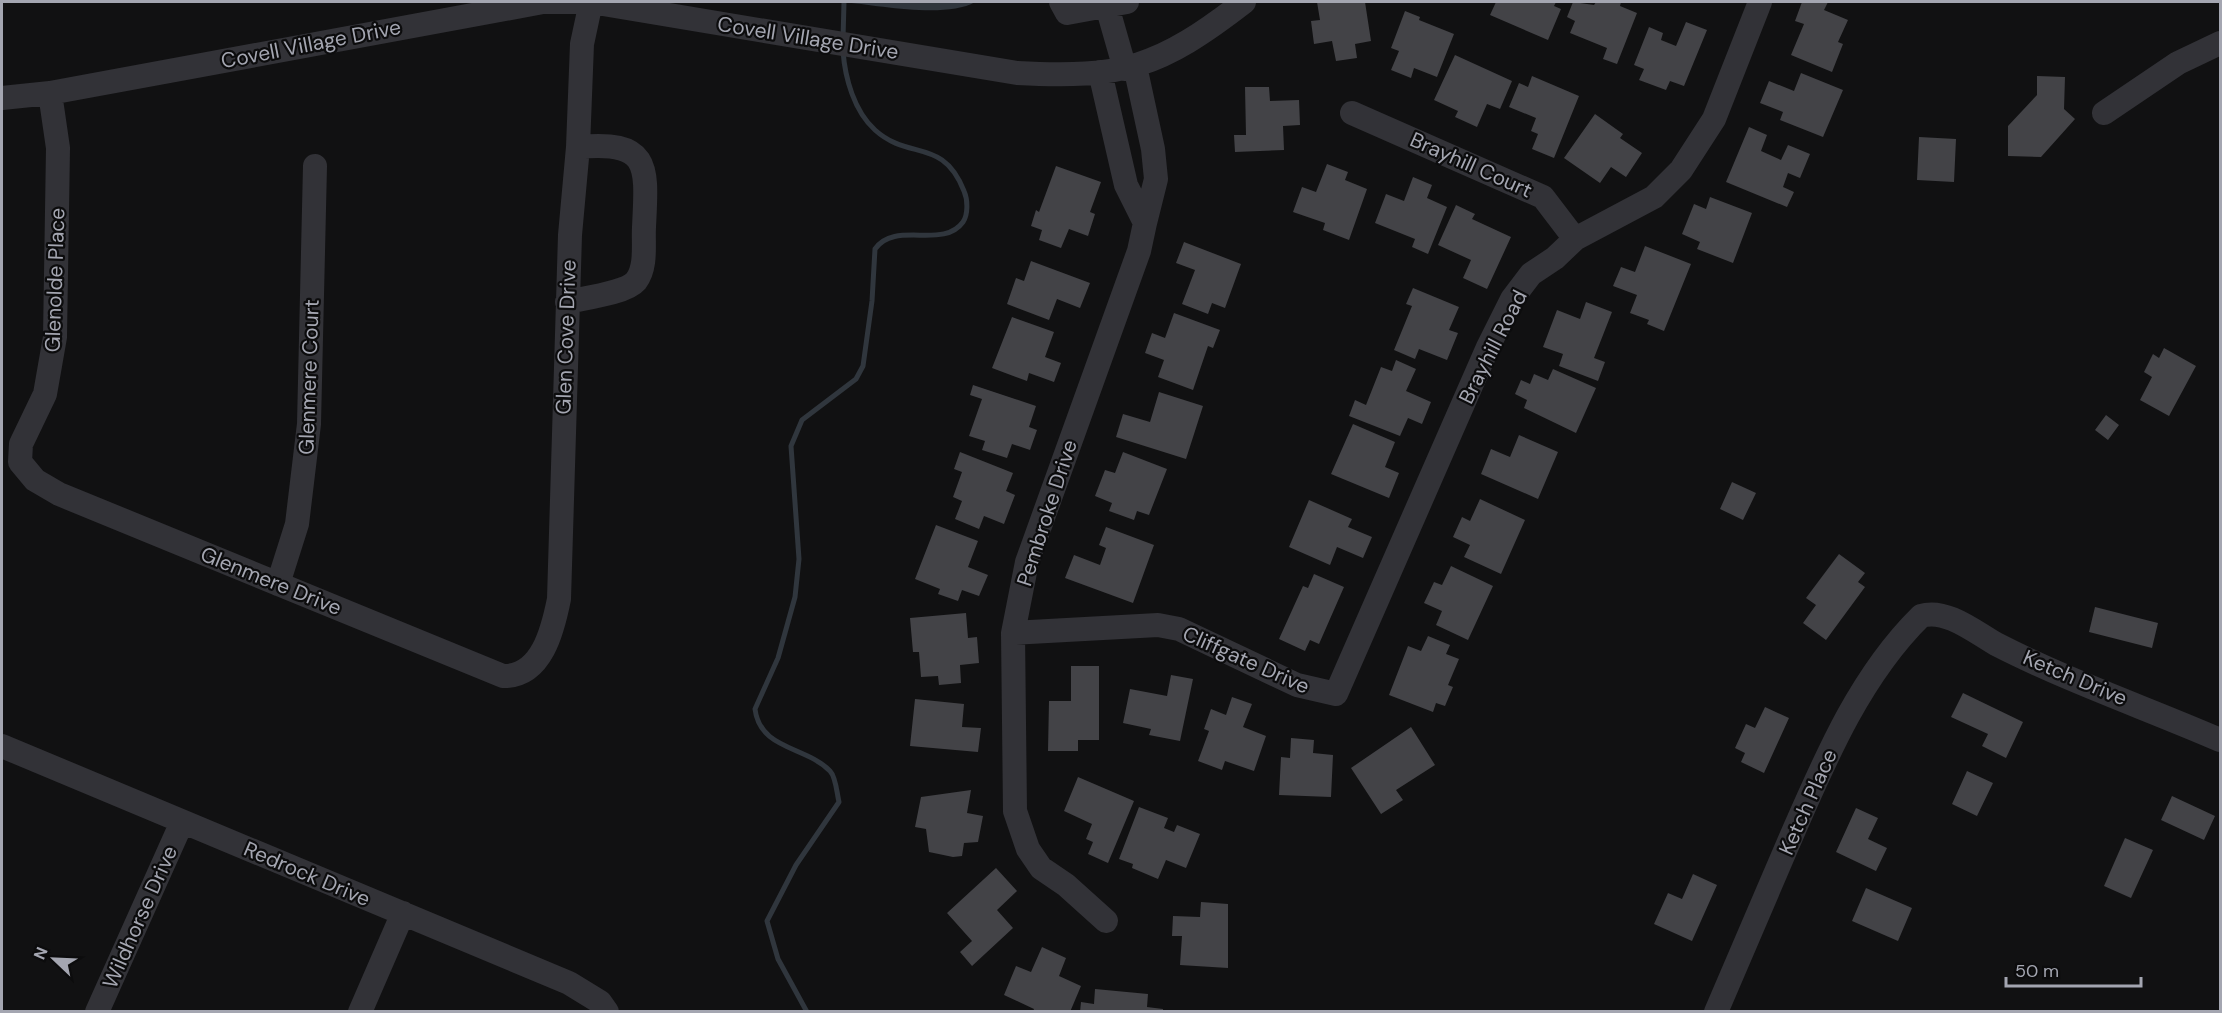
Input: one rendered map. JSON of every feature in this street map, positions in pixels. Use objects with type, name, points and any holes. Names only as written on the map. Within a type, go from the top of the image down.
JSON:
[{"type":"street","name":"Covell Village Drive","points":[[2,98],[50,93],[543,2],[591,2],[1017,73],[1072,76],[1130,68],[1160,58],[1202,35],[1244,2]]},
{"type":"street","name":"Glen Cove Drive","points":[[530,667],[544,650],[553,628],[559,599],[567,302],[578,147],[582,44],[591,2]]},
{"type":"street","points":[[1061,2],[1067,13],[1114,3]]},
{"type":"street","name":"Pembroke Drive","points":[[1106,921],[1066,885],[1041,868],[1028,849],[1015,811],[1013,633],[1027,562],[1139,251],[1156,179],[1153,149],[1114,3]]},
{"type":"street","name":"Brayhill Road","points":[[1336,694],[1488,347],[1507,309],[1531,274],[1555,258],[1575,239],[1654,197],[1681,170],[1714,120],[1751,4]]},
{"type":"street","points":[[2104,114],[2178,63],[2220,43]]},
{"type":"street","points":[[1100,72],[1126,186],[1145,224]]},
{"type":"street","name":"Glenolde Place","points":[[20,462],[21,444],[45,394],[55,337],[58,148],[50,93]]},
{"type":"street","name":"Brayhill Court","points":[[1352,113],[1543,197],[1575,239]]},
{"type":"street","points":[[567,302],[626,289],[637,280],[643,266],[647,182],[642,163],[625,149],[608,144],[578,147]]},
{"type":"street","points":[[1120,157],[1153,149]]},
{"type":"street","name":"Glenmere Court","points":[[278,584],[297,524],[309,424],[315,166]]},
{"type":"street","name":"Glenmere Drive","points":[[20,462],[35,480],[59,494],[503,676],[515,676],[530,667]]},
{"type":"street","name":"Ketch Drive","points":[[1931,613],[1945,616],[2011,652],[2220,740]]},
{"type":"street","name":"Ketch Place","points":[[1716,1011],[1807,800],[1847,717],[1875,672],[1910,627],[1921,616],[1931,613]]},
{"type":"street","name":"Cliffgate Drive","points":[[1013,633],[1158,625],[1179,629],[1297,685],[1336,694]]},
{"type":"street","name":"Redrock Drive","points":[[2,746],[569,983],[600,1002],[607,1011]]},
{"type":"street","name":"Wildhorse Drive","points":[[98,1011],[182,822]]},
{"type":"street","points":[[360,1011],[403,913]]},
{"type":"shaded area","points":[[843,2],[975,2],[947,10],[910,10]]},
{"type":"building","points":[[1317,2],[1365,2],[1371,41],[1355,44],[1357,58],[1336,61],[1332,41],[1314,44],[1311,21],[1320,20]]},
{"type":"building","points":[[1496,2],[1556,2],[1554,6],[1561,9],[1548,40],[1490,15]]},
{"type":"building","points":[[1573,2],[1594,5],[1596,2],[1621,2],[1620,6],[1637,13],[1617,64],[1603,59],[1607,48],[1570,33],[1575,21],[1567,17]]},
{"type":"building","points":[[1802,2],[1828,2],[1824,10],[1848,20],[1838,42],[1843,44],[1832,72],[1791,55],[1804,24],[1795,21]]},
{"type":"building","points":[[1405,11],[1420,17],[1419,20],[1454,34],[1437,77],[1414,68],[1411,78],[1391,70],[1399,51],[1391,48]]},
{"type":"building","points":[[1686,22],[1707,30],[1684,86],[1670,81],[1666,90],[1639,80],[1644,69],[1634,65],[1649,27],[1663,33],[1661,40],[1676,46]]},
{"type":"building","points":[[1455,55],[1512,81],[1500,109],[1487,104],[1477,127],[1455,117],[1458,111],[1434,100]]},
{"type":"building","points":[[1801,73],[1843,90],[1823,137],[1780,120],[1783,112],[1760,103],[1769,81],[1794,91]]},
{"type":"building","points":[[1532,76],[1579,96],[1554,158],[1532,149],[1538,134],[1531,131],[1536,118],[1509,107],[1519,83],[1528,87]]},
{"type":"building","points":[[2037,76],[2065,77],[2064,109],[2075,119],[2041,157],[2008,156],[2008,126],[2037,95]]},
{"type":"building","points":[[1245,87],[1269,87],[1270,101],[1299,100],[1300,125],[1283,126],[1284,150],[1235,152],[1234,135],[1246,135]]},
{"type":"building","points":[[1595,114],[1623,134],[1620,138],[1642,153],[1626,177],[1611,167],[1600,183],[1564,158]]},
{"type":"building","points":[[1749,127],[1767,135],[1761,151],[1781,160],[1788,145],[1810,154],[1800,178],[1788,173],[1783,187],[1794,192],[1787,207],[1726,182]]},
{"type":"building","points":[[1919,137],[1956,139],[1954,182],[1917,180]]},
{"type":"building","points":[[1327,164],[1348,172],[1345,180],[1367,189],[1349,240],[1323,230],[1325,223],[1293,212],[1302,187],[1316,192]]},
{"type":"building","points":[[1056,166],[1101,182],[1090,212],[1095,214],[1088,236],[1069,229],[1061,248],[1039,240],[1042,230],[1031,226],[1036,210],[1039,212]]},
{"type":"building","points":[[1413,177],[1432,185],[1427,198],[1447,207],[1428,254],[1412,247],[1415,239],[1375,223],[1386,194],[1404,201]]},
{"type":"building","points":[[1710,197],[1752,213],[1733,263],[1697,249],[1700,242],[1682,234],[1694,204],[1706,209]]},
{"type":"building","points":[[1456,205],[1475,214],[1472,219],[1511,237],[1487,289],[1463,278],[1471,260],[1438,245]]},
{"type":"building","points":[[1184,242],[1241,264],[1225,308],[1212,303],[1208,314],[1182,304],[1195,270],[1176,263]]},
{"type":"building","points":[[1645,246],[1691,264],[1664,331],[1647,324],[1649,320],[1630,313],[1637,295],[1613,286],[1621,267],[1635,272]]},
{"type":"building","points":[[1031,261],[1090,283],[1080,308],[1057,299],[1049,320],[1007,304],[1016,278],[1024,281]]},
{"type":"building","points":[[1413,288],[1459,307],[1449,330],[1458,333],[1447,360],[1419,349],[1415,359],[1394,350],[1412,306],[1406,304]]},
{"type":"building","points":[[1586,302],[1612,312],[1594,358],[1605,362],[1598,381],[1559,366],[1563,354],[1543,347],[1557,310],[1580,319]]},
{"type":"building","points":[[1174,313],[1220,330],[1213,348],[1208,346],[1193,390],[1158,377],[1164,360],[1145,353],[1152,333],[1165,338]]},
{"type":"building","points":[[1012,317],[1054,332],[1045,357],[1061,363],[1054,382],[1029,373],[1027,381],[992,368]]},
{"type":"building","points":[[2164,348],[2196,366],[2169,416],[2140,400],[2152,377],[2144,372],[2153,354],[2159,358]]},
{"type":"building","points":[[1396,360],[1416,369],[1406,391],[1431,402],[1422,424],[1408,418],[1400,436],[1349,416],[1355,400],[1366,405],[1381,367],[1392,371]]},
{"type":"building","points":[[1553,369],[1596,388],[1576,433],[1524,408],[1527,400],[1515,394],[1521,380],[1530,384],[1534,374],[1548,380]]},
{"type":"building","points":[[973,385],[1036,406],[1029,427],[1037,430],[1030,450],[1012,444],[1007,458],[982,450],[985,441],[969,436],[982,399],[970,395]]},
{"type":"building","points":[[1159,392],[1203,406],[1186,459],[1116,437],[1123,414],[1150,422]]},
{"type":"building","points":[[2106,415],[2119,425],[2108,440],[2095,430]]},
{"type":"building","points":[[1353,424],[1395,442],[1385,467],[1399,473],[1389,498],[1331,474]]},
{"type":"building","points":[[1519,435],[1558,452],[1538,499],[1481,474],[1491,449],[1510,457]]},
{"type":"building","points":[[960,452],[1013,473],[1006,491],[1015,495],[1004,524],[984,516],[979,529],[955,519],[962,501],[953,497],[962,472],[954,469]]},
{"type":"building","points":[[1123,452],[1167,469],[1149,515],[1137,511],[1134,520],[1109,511],[1112,503],[1095,496],[1105,470],[1115,473]]},
{"type":"building","points":[[1732,482],[1756,493],[1743,520],[1720,509]]},
{"type":"building","points":[[1480,499],[1525,520],[1501,574],[1464,557],[1470,545],[1453,537],[1462,517],[1470,521]]},
{"type":"building","points":[[1309,500],[1352,519],[1348,527],[1372,537],[1363,558],[1337,547],[1330,565],[1289,547]]},
{"type":"building","points":[[936,525],[978,541],[968,567],[988,575],[979,596],[962,590],[958,601],[938,594],[940,589],[915,579]]},
{"type":"building","points":[[1106,527],[1154,545],[1133,603],[1065,578],[1074,555],[1100,565],[1106,548],[1099,545]]},
{"type":"building","points":[[1839,554],[1865,573],[1858,582],[1865,587],[1826,640],[1803,623],[1816,605],[1806,598]]},
{"type":"building","points":[[1451,566],[1493,586],[1468,640],[1436,625],[1442,611],[1424,603],[1434,582],[1442,585]]},
{"type":"building","points":[[1314,574],[1344,587],[1319,644],[1310,640],[1305,651],[1279,639],[1303,586],[1308,588]]},
{"type":"building","points":[[2095,607],[2158,623],[2152,648],[2089,632]]},
{"type":"building","points":[[966,613],[968,638],[977,637],[979,663],[960,665],[961,683],[939,685],[938,676],[921,677],[919,652],[913,652],[910,618]]},
{"type":"building","points":[[1428,636],[1450,645],[1446,654],[1459,659],[1448,685],[1453,687],[1445,706],[1436,703],[1433,712],[1389,695],[1408,646],[1421,651]]},
{"type":"building","points":[[1071,666],[1099,666],[1099,740],[1078,740],[1078,751],[1048,751],[1049,701],[1071,701]]},
{"type":"building","points":[[1171,675],[1193,679],[1180,741],[1149,735],[1151,729],[1123,723],[1130,689],[1167,696]]},
{"type":"building","points":[[1963,693],[2023,722],[2006,758],[1982,746],[1988,734],[1951,717]]},
{"type":"building","points":[[1232,697],[1252,704],[1243,727],[1266,736],[1254,771],[1225,761],[1222,770],[1198,761],[1209,731],[1204,729],[1211,709],[1226,715]]},
{"type":"building","points":[[915,699],[964,704],[962,727],[981,728],[978,752],[910,746]]},
{"type":"building","points":[[1765,707],[1789,718],[1764,773],[1741,762],[1745,753],[1735,748],[1746,724],[1755,728]]},
{"type":"building","points":[[1411,727],[1435,765],[1396,790],[1403,800],[1381,814],[1351,768]]},
{"type":"building","points":[[1291,738],[1314,740],[1313,753],[1333,755],[1331,797],[1279,795],[1281,757],[1290,758]]},
{"type":"building","points":[[1967,771],[1993,783],[1977,816],[1952,804]]},
{"type":"building","points":[[1078,777],[1134,801],[1108,863],[1088,854],[1093,842],[1086,839],[1092,824],[1064,811]]},
{"type":"building","points":[[971,790],[967,813],[983,816],[978,842],[964,843],[962,856],[953,857],[929,852],[926,829],[915,827],[921,797]]},
{"type":"building","points":[[2172,796],[2215,816],[2204,840],[2161,820]]},
{"type":"building","points":[[1139,807],[1168,818],[1164,828],[1174,832],[1177,825],[1200,834],[1186,868],[1166,860],[1158,879],[1132,868],[1133,864],[1119,859]]},
{"type":"building","points":[[1856,808],[1878,818],[1868,839],[1887,848],[1876,871],[1836,852]]},
{"type":"building","points":[[2125,838],[2153,850],[2131,898],[2104,886]]},
{"type":"building","points":[[996,868],[1017,891],[997,910],[1013,928],[972,966],[960,952],[972,941],[947,913]]},
{"type":"building","points":[[1693,874],[1717,885],[1692,941],[1654,924],[1668,893],[1682,899]]},
{"type":"building","points":[[1866,888],[1912,908],[1898,941],[1852,921]]},
{"type":"building","points":[[1201,902],[1228,904],[1228,968],[1180,965],[1182,936],[1172,936],[1173,916],[1200,917]]},
{"type":"building","points":[[1042,947],[1066,958],[1059,976],[1081,986],[1070,1012],[1033,1012],[1034,1009],[1004,995],[1016,966],[1031,972]]},
{"type":"building","points":[[1095,989],[1148,994],[1147,1007],[1163,1009],[1163,1012],[1080,1012],[1081,1002],[1094,1004]]},
{"type":"waterway","points":[[843,39],[844,2]]},
{"type":"waterway","points":[[807,1012],[778,959],[767,921],[796,865],[839,802],[835,781],[830,771],[765,732],[755,709],[778,658],[795,597],[799,559],[791,446],[802,420],[856,379],[863,366],[872,301],[875,249],[894,236],[944,234],[954,230],[963,222],[967,207],[964,191],[956,174],[946,163],[936,156],[888,139],[868,122],[852,94],[843,51]]}]
